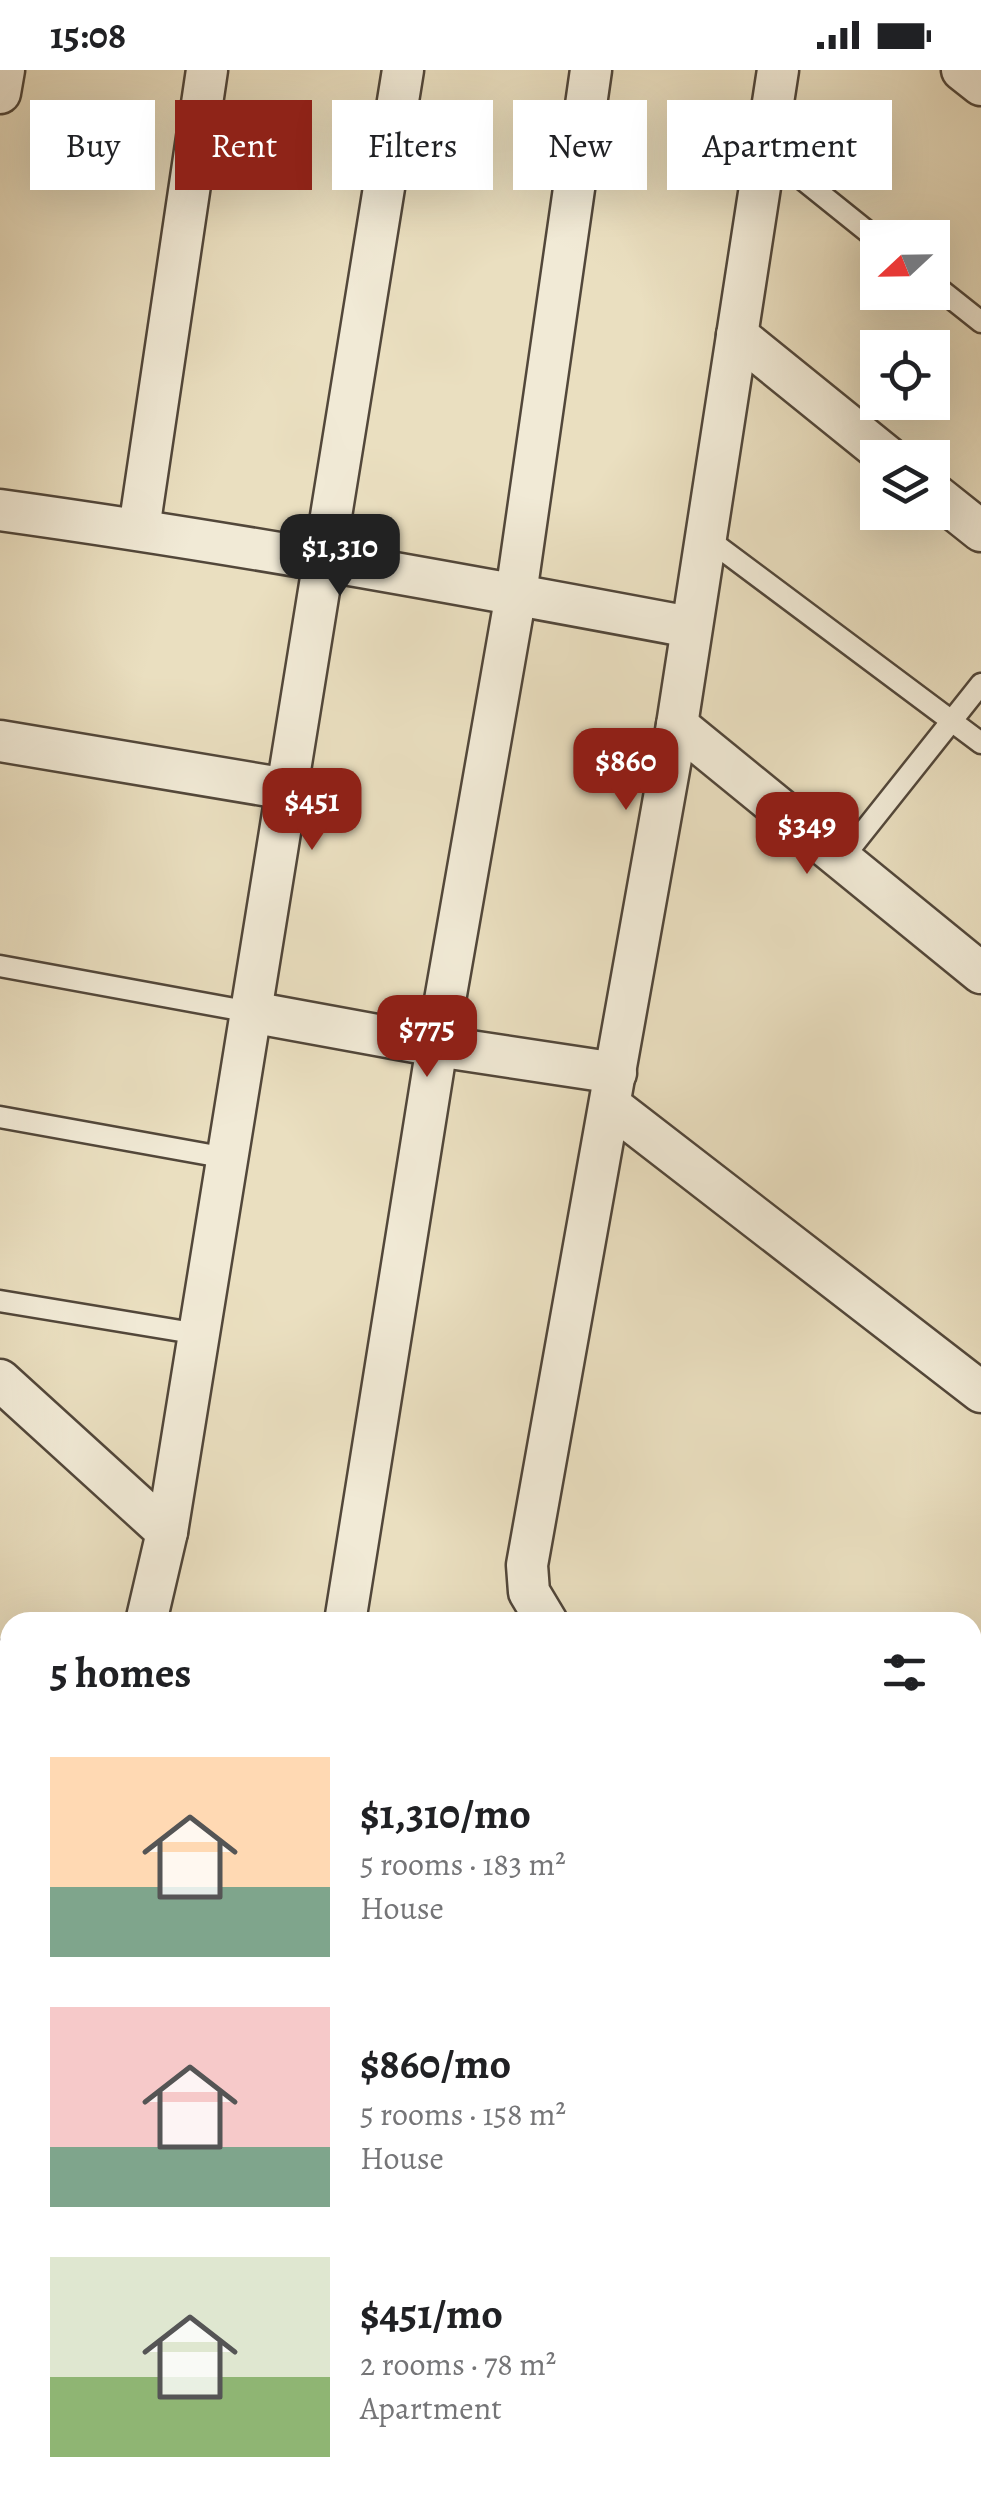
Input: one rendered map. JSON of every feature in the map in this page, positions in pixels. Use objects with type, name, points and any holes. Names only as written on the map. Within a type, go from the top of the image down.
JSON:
[{"type":"street","points":[[0,94],[4,70]]},
{"type":"street","points":[[139,529],[207,70]]},
{"type":"street","points":[[148,1612],[167,1532],[404,70]]},
{"type":"street","points":[[347,1612],[437,1046],[516,594],[590,70]]},
{"type":"street","points":[[774,100],[778,70]]},
{"type":"street","points":[[962,70],[981,85]]},
{"type":"street","points":[[538,1612],[526,1565],[676,726],[760,190]]},
{"type":"street","points":[[736,335],[867,440]]},
{"type":"street","points":[[950,506],[981,531]]},
{"type":"street","points":[[0,510],[325,560],[690,627]]},
{"type":"street","points":[[676,726],[981,973]]},
{"type":"street","points":[[0,741],[287,789]]},
{"type":"street","points":[[251,1012],[437,1046],[613,1089],[981,1392]]},
{"type":"street","points":[[0,1380],[167,1532]]},
{"type":"lane","points":[[816,190],[860,226]]},
{"type":"lane","points":[[950,298],[981,322]]},
{"type":"lane","points":[[704,536],[981,743]]},
{"type":"lane","points":[[841,860],[981,684]]},
{"type":"lane","points":[[0,966],[251,1012]]},
{"type":"lane","points":[[0,1118],[228,1158]]},
{"type":"lane","points":[[0,1302],[199,1334]]}]
